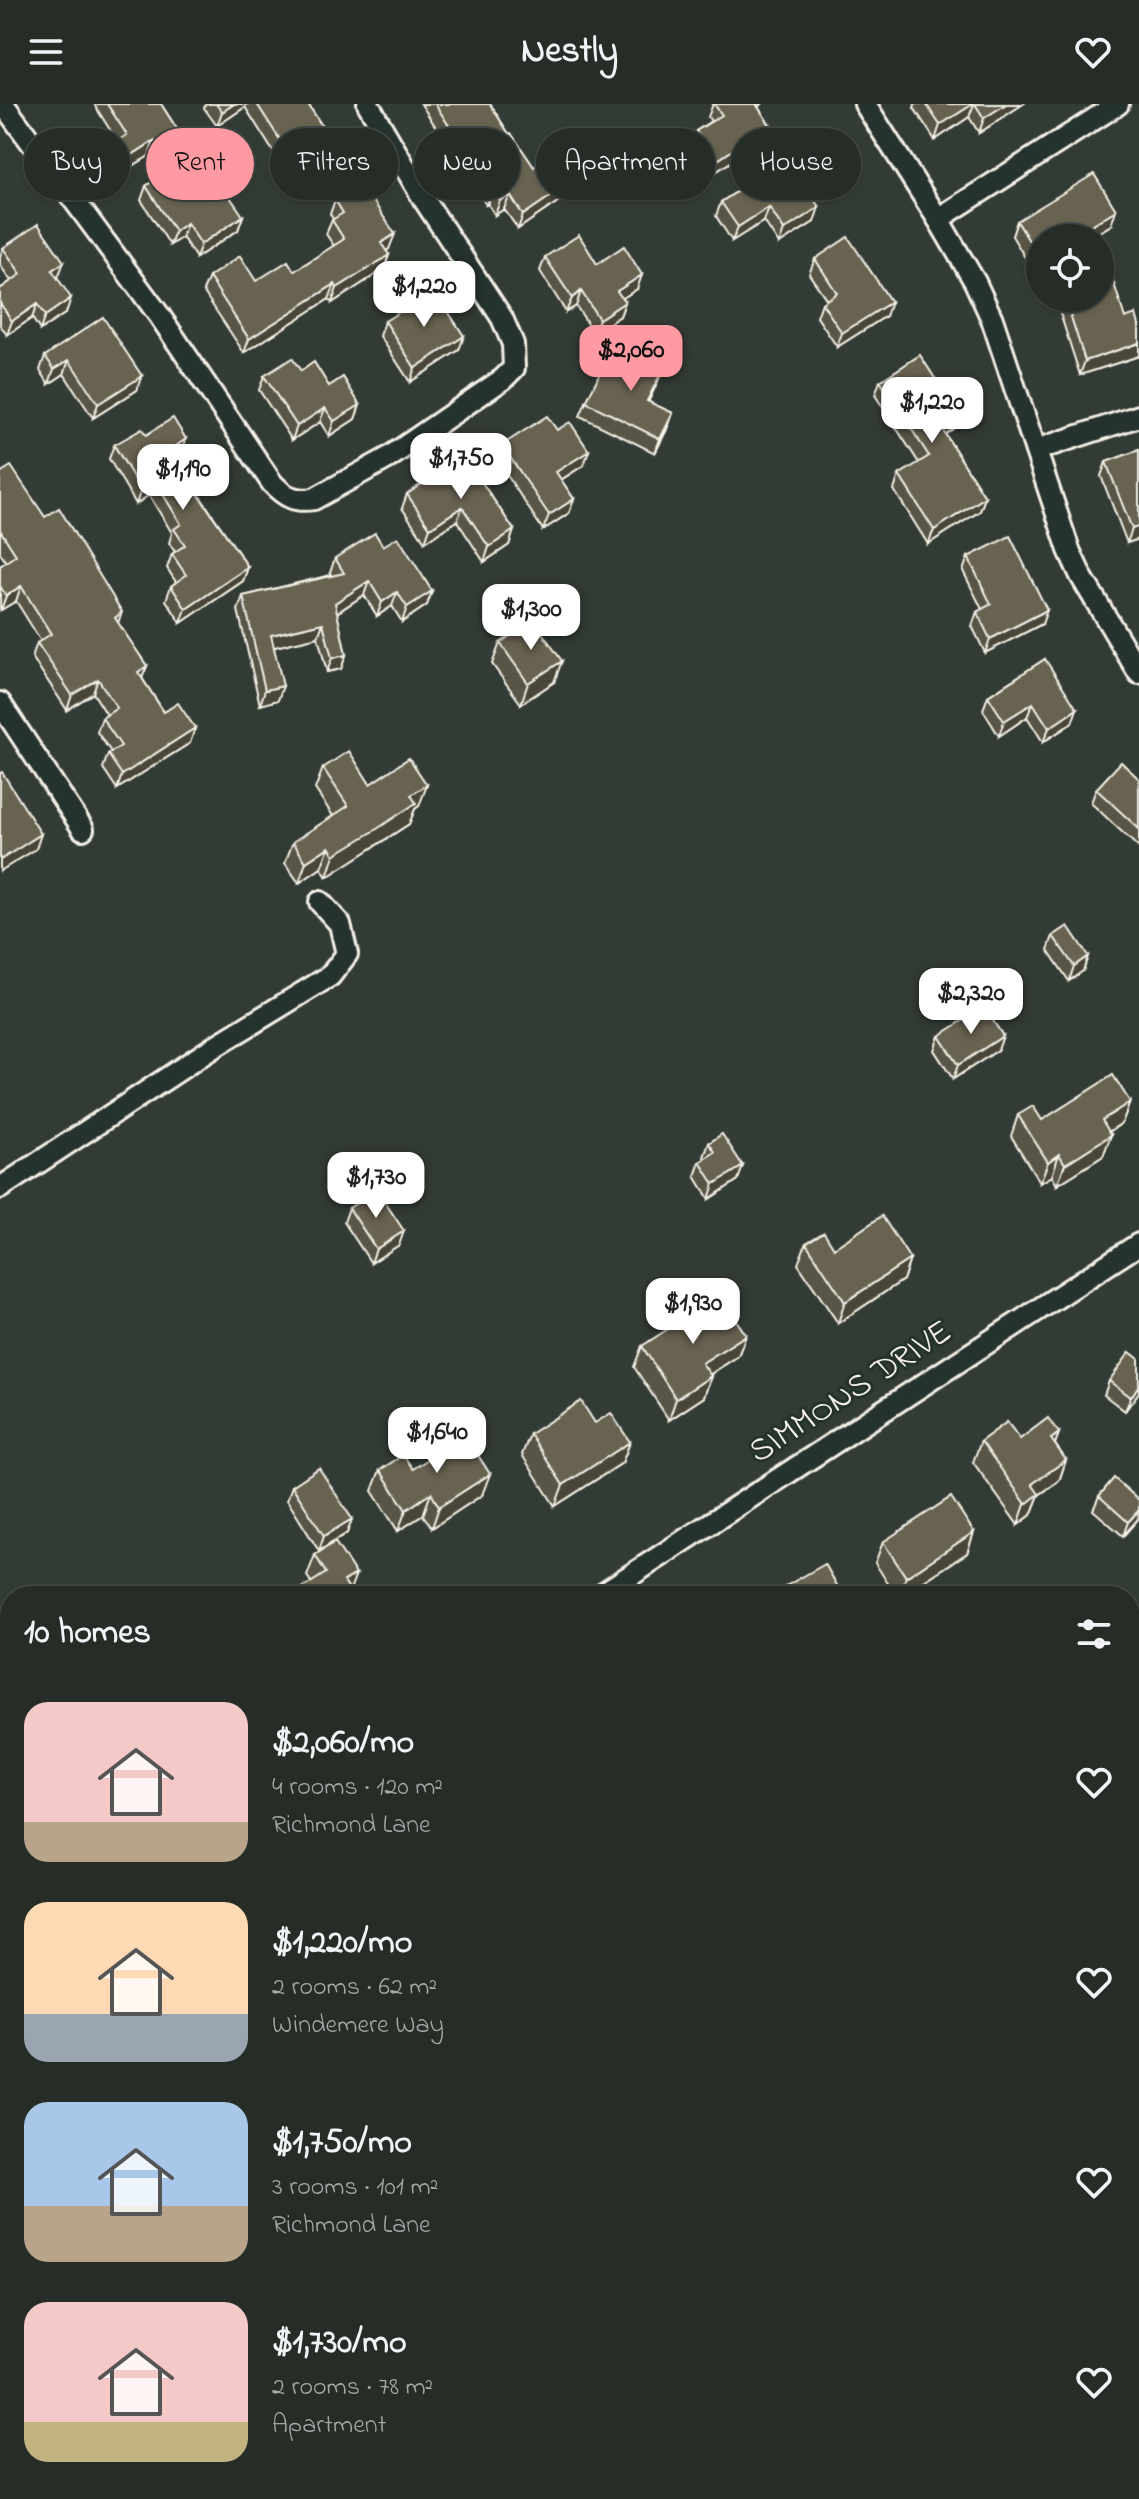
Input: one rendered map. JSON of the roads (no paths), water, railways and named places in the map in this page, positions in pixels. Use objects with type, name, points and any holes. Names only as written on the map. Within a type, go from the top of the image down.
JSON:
[{"type":"street","points":[[3,104],[159,315],[272,483],[285,497],[302,501],[314,499],[388,458],[503,379],[514,368],[513,344],[502,318],[423,198],[368,104]]},
{"type":"street","points":[[865,104],[975,282],[992,319],[1069,550],[1081,576],[1139,673]]},
{"type":"street","points":[[938,219],[1118,104]]},
{"type":"street","points":[[1036,450],[1139,416]]},
{"type":"street","points":[[3,716],[83,829]]},
{"type":"street","points":[[0,1188],[217,1045],[330,976],[347,954],[340,924],[320,902]]},
{"type":"street","name":"SIMMONS DRIVE","points":[[614,1586],[1139,1244]]}]
